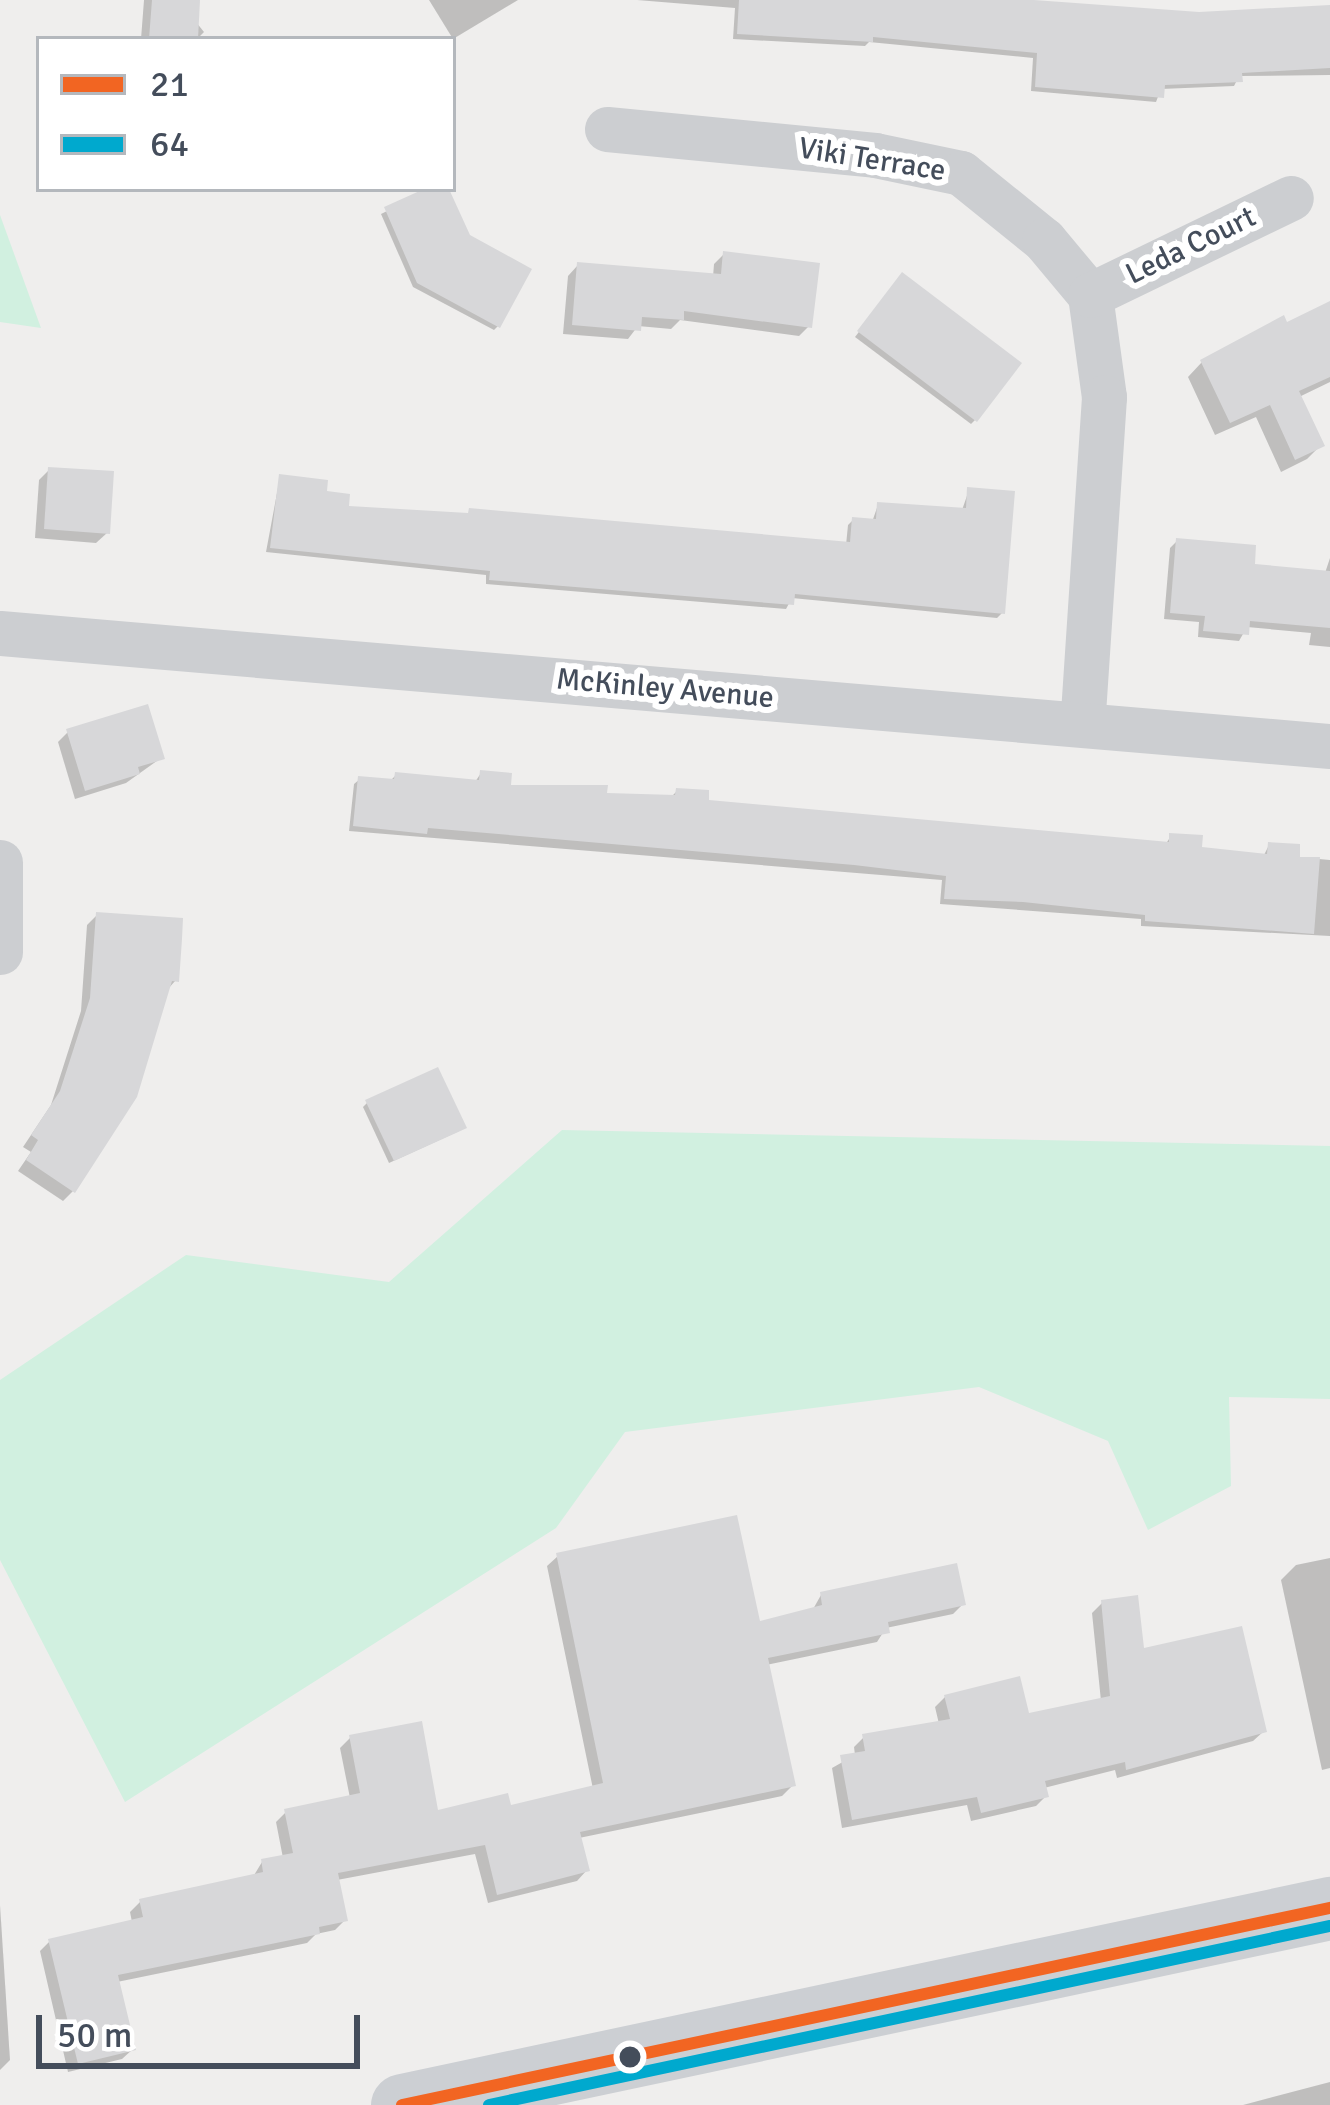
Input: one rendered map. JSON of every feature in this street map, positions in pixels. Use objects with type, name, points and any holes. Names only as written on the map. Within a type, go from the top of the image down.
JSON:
[{"type":"main road","points":[[401,2105],[516,2093],[1330,1908]]},
{"type":"street","name":"Viki Terrace","points":[[607,129],[874,155],[961,173],[1044,240],[1090,295]]},
{"type":"street","name":"Leda Court","points":[[1090,295],[1292,198]]},
{"type":"street","points":[[1082,724],[1104,398],[1090,295]]},
{"type":"street","name":"McKinley Avenue","points":[[0,633],[1330,746]]},
{"type":"street","points":[[0,862],[0,952]]},
{"type":"green space","points":[[0,215],[41,328],[0,322]]},
{"type":"green space","points":[[562,1130],[1330,1146],[1330,1399],[1229,1397],[1231,1486],[1148,1530],[1108,1441],[979,1387],[625,1432],[556,1528],[125,1802],[0,1560],[0,1380],[186,1255],[389,1282]]},
{"type":"building","points":[[152,0],[200,0],[198,36],[149,36]]},
{"type":"building","points":[[739,0],[1034,0],[1199,12],[1330,5],[1330,68],[1242,73],[1243,82],[1165,85],[1164,98],[1035,87],[1037,53],[873,37],[873,42],[737,34]]},
{"type":"building","points":[[417,192],[450,192],[470,235],[532,269],[500,328],[417,283],[384,207]]},
{"type":"building","points":[[723,251],[820,263],[812,328],[684,311],[684,320],[642,317],[641,331],[572,325],[577,262],[721,274]]},
{"type":"building","points":[[902,272],[1022,363],[977,422],[857,331]]},
{"type":"building","points":[[1330,301],[1330,377],[1299,391],[1325,446],[1295,460],[1270,405],[1230,423],[1200,360],[1284,315],[1287,322]]},
{"type":"building","points":[[48,467],[114,471],[110,534],[44,529]]},
{"type":"building","points":[[279,474],[328,480],[327,491],[350,494],[349,506],[468,513],[469,508],[850,542],[852,517],[876,519],[877,502],[966,508],[967,487],[1015,491],[1005,614],[795,594],[794,605],[489,580],[490,571],[270,548]]},
{"type":"building","points":[[1176,538],[1256,545],[1255,564],[1330,571],[1330,628],[1250,621],[1249,635],[1203,631],[1205,616],[1170,613]]},
{"type":"building","points":[[148,704],[165,759],[138,767],[140,774],[85,791],[66,729]]},
{"type":"building","points":[[480,770],[512,773],[511,785],[608,785],[607,793],[675,795],[676,788],[709,790],[709,800],[1169,842],[1169,833],[1203,835],[1202,847],[1267,854],[1268,842],[1300,844],[1300,857],[1320,857],[1314,934],[1145,921],[1145,915],[1023,902],[944,899],[946,876],[854,865],[428,828],[427,834],[353,826],[358,776],[394,779],[395,772],[479,780]]},
{"type":"building","points":[[96,912],[183,918],[179,982],[172,981],[137,1097],[75,1193],[26,1160],[38,1140],[31,1135],[60,1091],[90,998]]},
{"type":"building","points":[[438,1067],[467,1128],[394,1161],[365,1100]]},
{"type":"building","points":[[737,1515],[760,1621],[822,1605],[820,1592],[957,1563],[966,1605],[888,1622],[890,1633],[768,1658],[796,1786],[580,1832],[590,1871],[497,1895],[485,1845],[338,1873],[348,1921],[319,1927],[320,1934],[118,1975],[136,2050],[78,2064],[48,1939],[143,1917],[139,1899],[263,1872],[261,1859],[293,1853],[284,1809],[360,1793],[349,1735],[422,1721],[438,1810],[508,1793],[511,1805],[603,1783],[556,1553]]},
{"type":"building","points":[[1138,1595],[1144,1648],[1242,1626],[1267,1732],[1126,1770],[1125,1762],[1045,1781],[1049,1797],[981,1813],[977,1797],[852,1820],[840,1755],[865,1751],[862,1734],[950,1719],[944,1695],[1020,1676],[1029,1713],[1110,1696],[1101,1600]]},
{"type":"transit line","name":"21","points":[[402,2105],[1330,1908]]},
{"type":"transit line","name":"64","points":[[489,2105],[1330,1926]]}]
